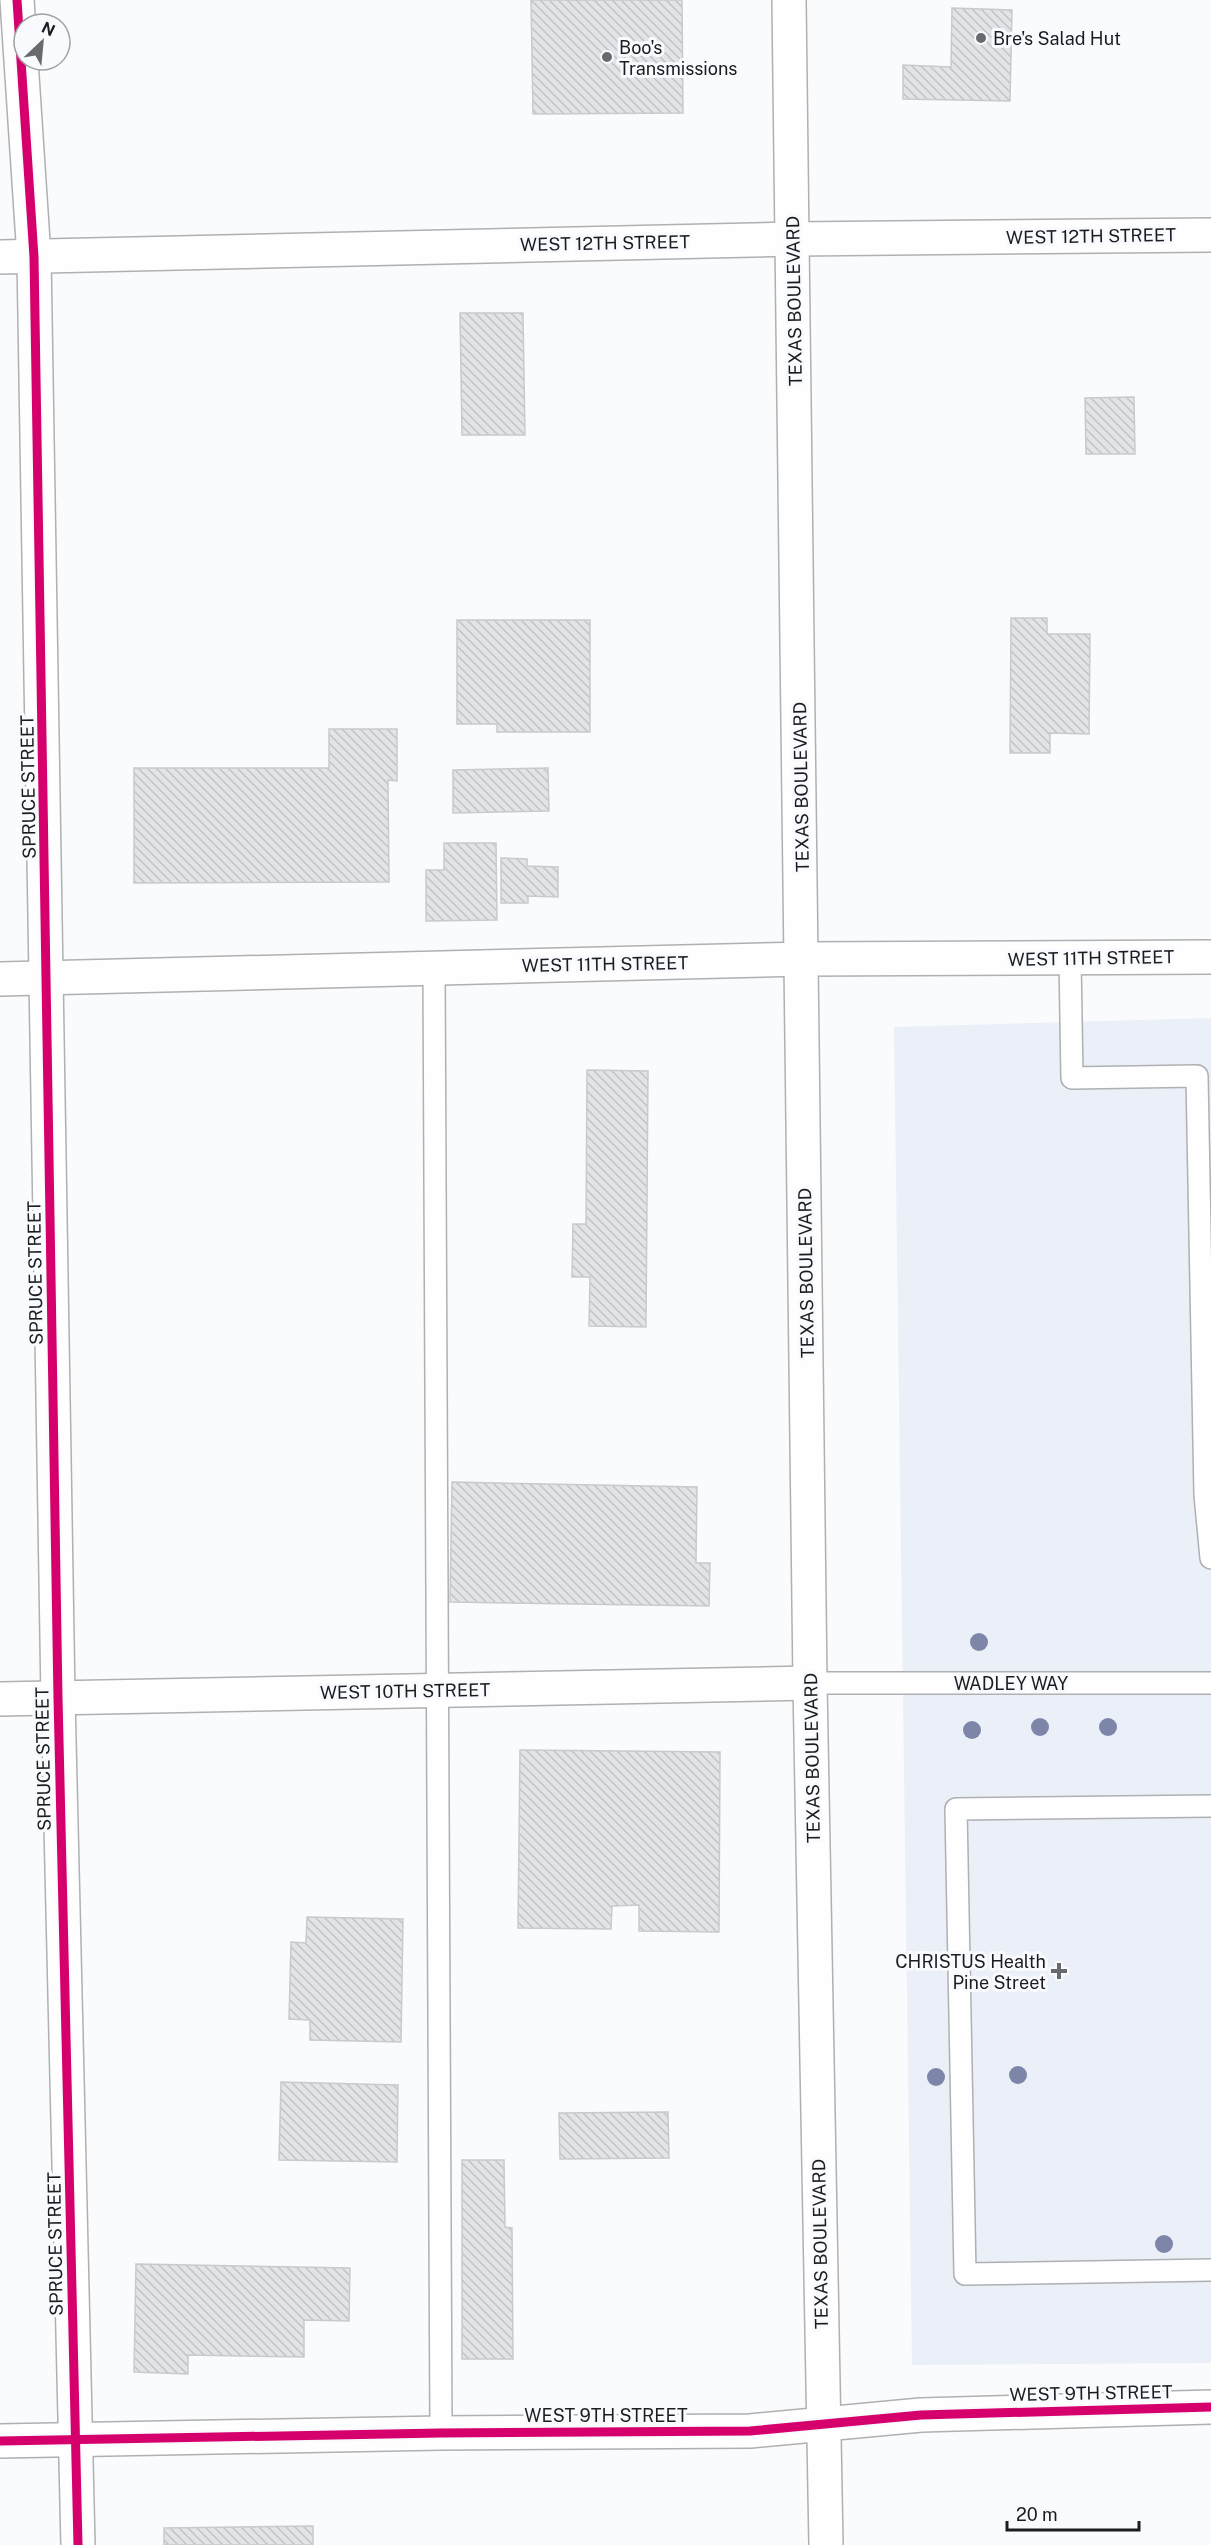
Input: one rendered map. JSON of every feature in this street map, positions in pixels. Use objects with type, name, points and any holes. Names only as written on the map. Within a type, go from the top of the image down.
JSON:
[{"type":"street","name":"SPRUCE STREET","points":[[17,0],[34,257],[48,978],[58,1698],[78,2545]]},
{"type":"street","name":"TEXAS BOULEVARD","points":[[789,0],[803,959],[810,1683],[826,2545]]},
{"type":"street","name":"WEST 12TH STREET","points":[[0,257],[793,239],[1211,235]]},
{"type":"street","name":"WEST 11TH STREET","points":[[0,979],[803,959],[1211,957]]},
{"type":"street","name":"WEST 10TH STREET","points":[[0,1699],[810,1683]]},
{"type":"street","name":"WEST 9TH STREET","points":[[0,2441],[441,2433],[750,2431],[921,2415],[1211,2407]]},
{"type":"lane","points":[[1070,959],[1072,1078],[1197,1076],[1204,1495],[1210,1551]]},
{"type":"lane","points":[[434,968],[441,2433]]},
{"type":"lane","name":"WADLEY WAY","points":[[810,1683],[1211,1683]]},
{"type":"lane","points":[[1211,1806],[956,1809],[965,2274],[1211,2270]]},
{"type":"shaded area","name":"CHRISTUS Health Pine Street","points":[[1211,1018],[1211,2363],[912,2365],[894,1027]]},
{"type":"building","name":"Boo's Transmissions","points":[[531,0],[682,0],[683,113],[533,114]]},
{"type":"building","name":"Bre's Salad Hut","points":[[952,8],[1012,10],[1010,101],[903,99],[903,65],[951,67]]},
{"type":"building","points":[[460,313],[523,313],[525,435],[462,435]]},
{"type":"building","points":[[1134,397],[1135,454],[1086,454],[1085,398]]},
{"type":"building","points":[[1011,618],[1047,618],[1047,634],[1090,634],[1089,734],[1050,733],[1050,753],[1010,753]]},
{"type":"building","points":[[457,620],[590,620],[590,732],[497,732],[497,724],[457,724]]},
{"type":"building","points":[[329,729],[397,729],[397,781],[388,780],[389,882],[134,883],[134,768],[329,768]]},
{"type":"building","points":[[548,768],[549,811],[453,813],[453,770]]},
{"type":"building","points":[[444,843],[496,843],[497,920],[426,921],[426,870],[444,870]]},
{"type":"building","points":[[501,858],[527,859],[527,866],[558,867],[558,897],[528,896],[528,903],[501,903]]},
{"type":"building","points":[[587,1070],[648,1071],[646,1327],[589,1326],[590,1277],[572,1277],[573,1224],[586,1224]]},
{"type":"building","points":[[452,1482],[697,1487],[696,1563],[710,1563],[709,1606],[450,1602]]},
{"type":"building","points":[[520,1750],[720,1752],[719,1932],[639,1931],[639,1905],[612,1906],[611,1929],[518,1928]]},
{"type":"building","points":[[307,1917],[403,1919],[401,2042],[310,2040],[310,2020],[289,2019],[291,1942],[306,1943]]},
{"type":"building","points":[[281,2082],[398,2085],[397,2162],[279,2160]]},
{"type":"building","points":[[668,2112],[669,2158],[560,2159],[559,2113]]},
{"type":"building","points":[[462,2160],[504,2160],[505,2227],[512,2228],[513,2359],[462,2359]]},
{"type":"building","points":[[136,2264],[350,2268],[349,2321],[304,2320],[304,2357],[188,2355],[188,2374],[134,2372]]},
{"type":"building","points":[[313,2526],[313,2545],[164,2545],[164,2528]]},
{"type":"cycle path","points":[[17,0],[34,257],[58,1698],[78,2545]]},
{"type":"cycle path","points":[[0,2441],[441,2433],[750,2431],[921,2415],[1211,2407]]},
{"type":"place","name":"Bre's Salad Hut","points":[[981,38]]},
{"type":"place","name":"Boo's Transmissions","points":[[607,57]]},
{"type":"place","name":"CHRISTUS Health Pine Street","points":[[1059,1971]]}]
